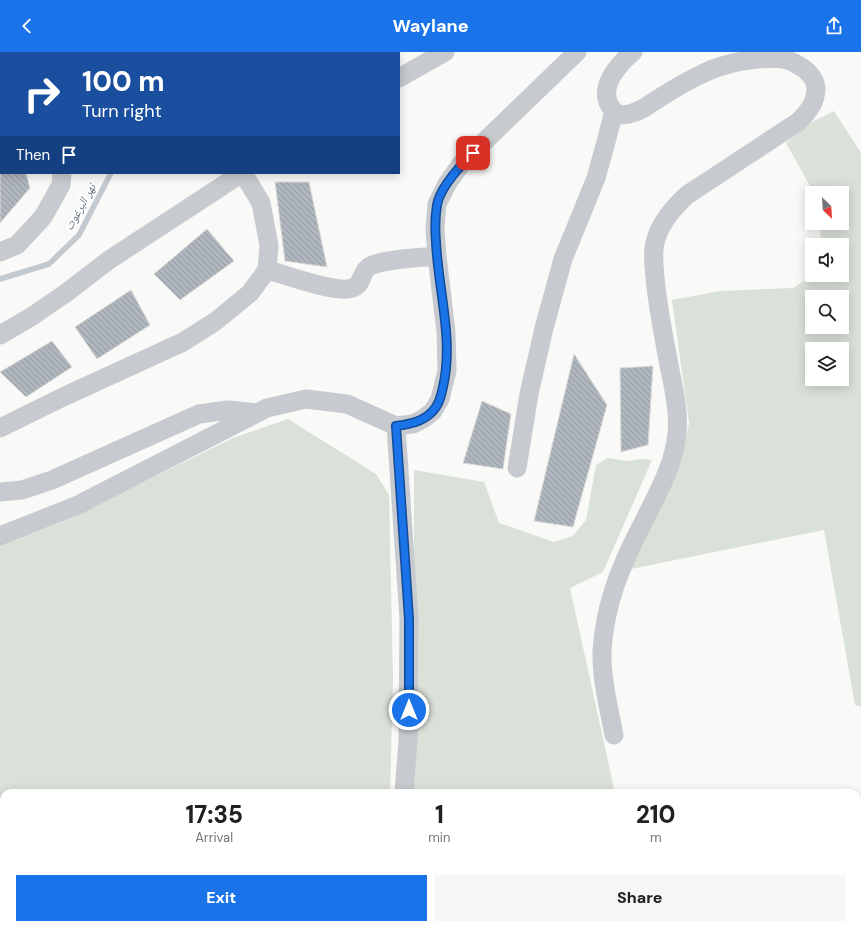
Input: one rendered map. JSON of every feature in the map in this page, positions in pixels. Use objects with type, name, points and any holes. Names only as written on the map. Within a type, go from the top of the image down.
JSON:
[{"type":"street","points":[[400,77],[444,52]]},
{"type":"street","points":[[0,536],[78,505],[267,408],[306,399],[347,404],[396,426],[413,424],[423,419],[433,411],[440,399],[447,371],[446,332],[437,256],[437,204],[447,184],[461,164],[577,52]]},
{"type":"street","points":[[614,735],[606,696],[602,652],[606,614],[628,553],[662,487],[672,458],[677,434],[677,417],[673,389],[657,300],[653,255],[656,238],[673,209],[687,195],[798,122],[808,112],[816,96],[816,85],[811,75],[793,62],[780,59],[749,60],[706,72],[646,107],[633,113],[623,115],[617,114],[608,101],[606,87],[614,73],[633,52]]},
{"type":"street","points":[[517,468],[529,394],[544,328],[563,259],[596,178],[614,111]]},
{"type":"street","points":[[0,252],[17,245],[43,217],[61,185],[62,174]]},
{"type":"street","points":[[0,335],[31,317],[66,293],[109,260],[241,174]]},
{"type":"street","points":[[0,428],[63,397],[183,342],[216,321],[250,293],[266,270],[269,245],[261,203],[244,174]]},
{"type":"street","points":[[266,270],[330,287],[348,289],[356,286],[361,281],[368,267],[375,264],[437,256]]},
{"type":"street","points":[[0,492],[22,490],[52,480],[200,414],[228,410],[257,413]]},
{"type":"street","points":[[396,426],[409,619],[408,740],[404,789]]},
{"type":"shaded area","points":[[834,111],[861,153],[861,707],[855,705],[824,530],[631,569],[682,458],[689,423],[672,300],[720,291],[793,288],[805,280],[805,282],[849,282],[849,238],[820,238],[821,230],[849,230],[849,186],[810,186],[786,143],[812,122]]},
{"type":"shaded area","points":[[288,419],[376,474],[389,495],[393,679],[390,789],[0,789],[0,546],[67,520],[233,438]]},
{"type":"shaded area","points":[[608,458],[628,461],[641,459],[652,460],[603,572],[570,588],[614,789],[414,789],[414,470],[484,482],[499,523],[554,542],[573,536],[586,520],[596,465]]},
{"type":"building","points":[[0,174],[26,174],[30,188],[0,223]]},
{"type":"building","points":[[275,182],[309,182],[327,267],[285,261]]},
{"type":"building","points":[[207,229],[234,261],[180,300],[154,274]]},
{"type":"building","points":[[131,290],[150,325],[97,359],[75,327]]},
{"type":"building","points":[[52,341],[72,367],[26,397],[0,372]]},
{"type":"building","points":[[574,354],[607,405],[573,527],[534,521]]},
{"type":"building","points":[[653,366],[648,445],[621,452],[620,368]]},
{"type":"building","points":[[482,401],[511,414],[503,469],[463,463]]},
{"type":"waterway","name":"نهر البرغوت","points":[[0,279],[49,264],[79,235],[110,174]]},
{"type":"route","points":[[409,710],[409,619],[396,426],[413,424],[423,419],[433,411],[440,399],[447,371],[446,332],[437,256],[437,204],[447,184],[461,164],[473,153]]}]
